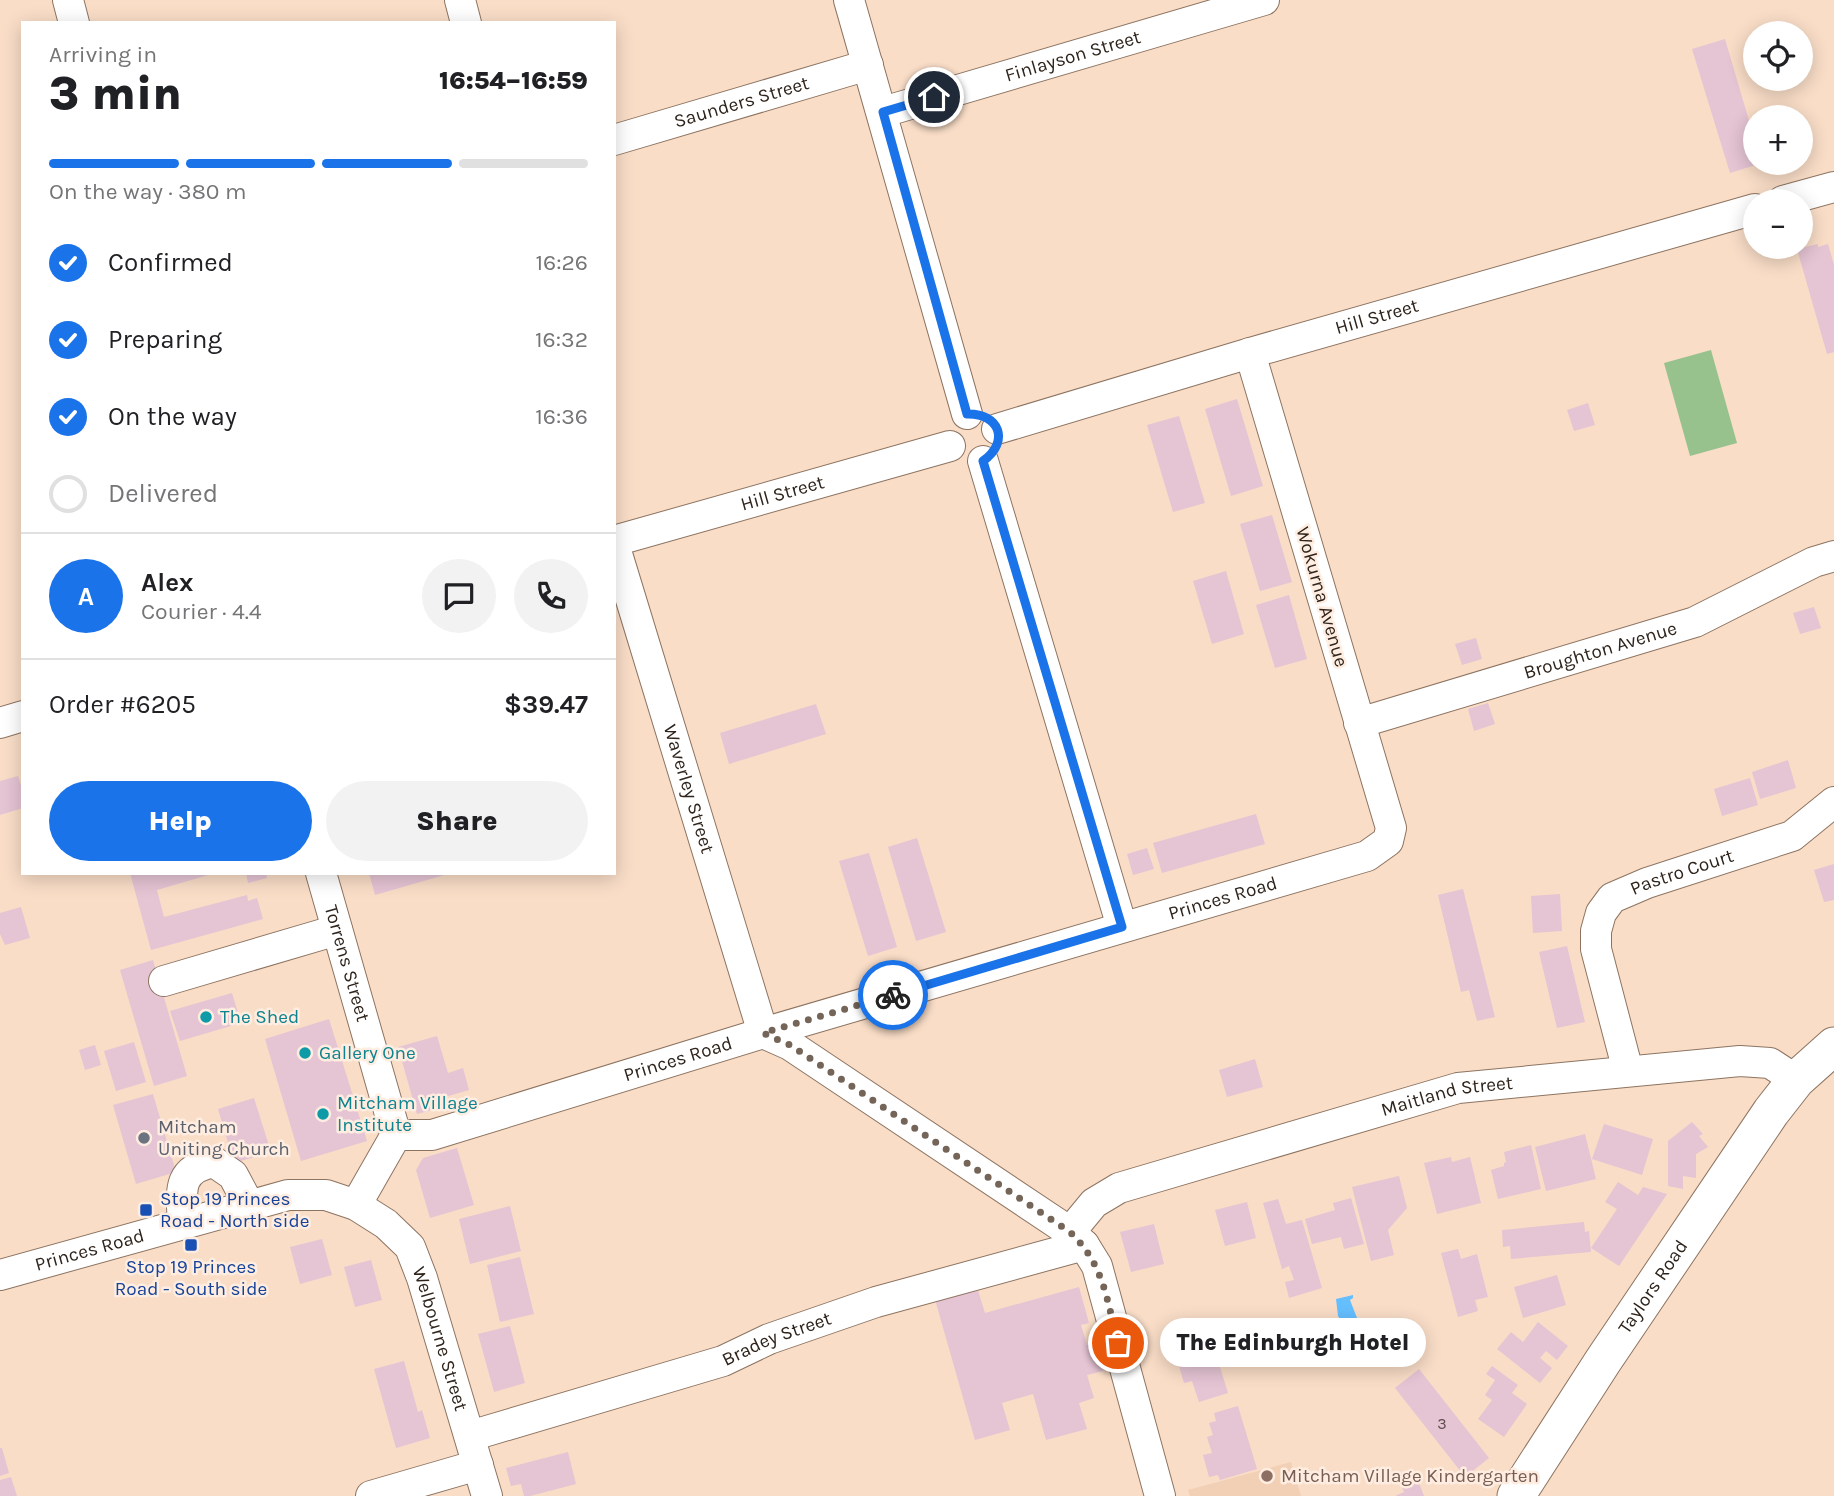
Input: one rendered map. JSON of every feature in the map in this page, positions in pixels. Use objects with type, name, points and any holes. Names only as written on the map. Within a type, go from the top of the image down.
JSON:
[{"type":"main road","points":[[1796,1080],[1834,1046]]},
{"type":"main road","name":"Taylors Road","points":[[1543,1496],[1698,1245],[1780,1128],[1834,1069]]},
{"type":"main road","name":"Taylors Road","points":[[1516,1496],[1603,1361],[1771,1112],[1796,1080]]},
{"type":"street","points":[[68,0],[73,21]]},
{"type":"street","points":[[460,0],[465,21]]},
{"type":"street","points":[[849,0],[967,414]]},
{"type":"street","name":"Finlayson Street","points":[[883,112],[1264,0]]},
{"type":"street","name":"Saunders Street","points":[[616,139],[868,65]]},
{"type":"street","points":[[1813,193],[1834,187]]},
{"type":"street","name":"Hill Street","points":[[997,429],[1250,353],[1743,212]]},
{"type":"street","name":"Wokurna Avenue","points":[[1250,353],[1391,828],[1388,841]]},
{"type":"street","points":[[980,413],[989,417],[997,429],[998,443],[992,454],[983,461],[969,462],[958,457],[950,446],[950,430],[955,421],[967,414],[980,413]]},
{"type":"street","name":"Hill Street","points":[[616,541],[950,446]]},
{"type":"street","points":[[983,461],[1122,927]]},
{"type":"street","name":"Waverley Street","points":[[616,549],[763,1033]]},
{"type":"street","name":"Broughton Avenue","points":[[1359,723],[1695,622],[1814,562],[1834,556]]},
{"type":"street","points":[[0,723],[21,717]]},
{"type":"street","name":"Pastro Court","points":[[1628,1071],[1596,949],[1596,930],[1601,913],[1612,898],[1792,836],[1834,802]]},
{"type":"street","name":"Princes Road","points":[[397,1135],[432,1135],[763,1033],[1367,856],[1388,841]]},
{"type":"street","name":"Torrens Street","points":[[322,875],[397,1135]]},
{"type":"street","points":[[164,981],[337,930]]},
{"type":"street","points":[[763,1033],[790,1045],[1077,1239],[1097,1266],[1160,1496]]},
{"type":"street","name":"Maitland Street","points":[[1077,1239],[1094,1203],[1119,1188],[1458,1088],[1740,1061],[1770,1063],[1796,1080]]},
{"type":"street","points":[[356,1205],[397,1135]]},
{"type":"street","points":[[183,1223],[181,1192],[187,1176],[195,1167],[203,1164],[215,1162],[233,1175],[249,1205]]},
{"type":"street","name":"Princes Road","points":[[0,1275],[288,1195],[326,1195],[356,1205]]},
{"type":"street","name":"Welbourne Street","points":[[356,1205],[386,1224],[411,1247],[487,1496]]},
{"type":"street","name":"Bradey Street","points":[[470,1436],[723,1361],[769,1339],[876,1302],[1077,1239]]},
{"type":"street","points":[[371,1496],[478,1465]]},
{"type":"shaded area","name":"Mitcham Village Kindergarten","points":[[1291,1462],[1301,1496],[1190,1496],[1188,1490]]},
{"type":"green space","points":[[1711,350],[1737,443],[1690,456],[1664,363]]},
{"type":"water","points":[[1353,1295],[1350,1300],[1359,1323],[1347,1329],[1338,1316],[1336,1299]]},
{"type":"building","points":[[1725,39],[1744,105],[1743,169],[1730,173],[1692,49]]},
{"type":"building","points":[[1818,244],[1818,247],[1828,244],[1834,265],[1834,352],[1827,354],[1800,259],[1813,259],[1813,245]]},
{"type":"building","points":[[1237,399],[1263,486],[1231,496],[1205,409]]},
{"type":"building","points":[[1588,403],[1595,425],[1574,431],[1567,410]]},
{"type":"building","points":[[1179,416],[1205,503],[1173,512],[1147,425]]},
{"type":"building","points":[[1272,515],[1292,582],[1260,591],[1240,524]]},
{"type":"building","points":[[1226,571],[1244,634],[1212,644],[1193,581]]},
{"type":"building","points":[[1289,595],[1307,659],[1275,668],[1256,605]]},
{"type":"building","points":[[1814,607],[1821,628],[1800,634],[1793,613]]},
{"type":"building","points":[[1476,638],[1482,659],[1462,665],[1455,644]]},
{"type":"building","points":[[1488,703],[1495,724],[1474,731],[1468,709]]},
{"type":"building","points":[[816,704],[826,734],[729,764],[720,733]]},
{"type":"building","points":[[1788,760],[1796,788],[1760,799],[1752,772]]},
{"type":"building","points":[[18,776],[21,786],[21,809],[0,815],[0,781]]},
{"type":"building","points":[[1750,778],[1758,805],[1722,816],[1714,789]]},
{"type":"building","points":[[1256,814],[1265,844],[1162,873],[1153,843]]},
{"type":"building","points":[[917,838],[946,932],[916,941],[888,847]]},
{"type":"building","points":[[1147,848],[1154,869],[1133,875],[1127,854]]},
{"type":"building","points":[[869,853],[897,947],[868,956],[839,861]]},
{"type":"building","points":[[1834,864],[1834,900],[1824,902],[1814,870]]},
{"type":"building","points":[[131,875],[208,875],[157,890],[164,917],[247,895],[248,901],[257,898],[263,919],[151,950]]},
{"type":"building","points":[[246,875],[266,875],[267,878],[248,883]]},
{"type":"building","points":[[370,875],[445,875],[375,895]]},
{"type":"building","points":[[1463,889],[1495,1017],[1477,1021],[1469,990],[1461,992],[1438,895]]},
{"type":"building","points":[[1560,894],[1562,931],[1533,933],[1531,896]]},
{"type":"building","points":[[21,907],[30,938],[5,945],[0,934],[0,913]]},
{"type":"building","points":[[1567,946],[1585,1022],[1557,1028],[1539,952]]},
{"type":"building","points":[[153,960],[187,1076],[154,1086],[120,970]]},
{"type":"building","name":"The Shed","points":[[232,993],[241,1023],[180,1041],[170,1011]]},
{"type":"building","name":"Mitcham Village Institute","points":[[329,1019],[367,1141],[301,1161],[265,1039]]},
{"type":"building","points":[[437,1036],[448,1073],[463,1068],[469,1090],[438,1099],[440,1108],[417,1114],[398,1047]]},
{"type":"building","points":[[134,1042],[146,1082],[116,1091],[104,1051]]},
{"type":"building","points":[[95,1045],[101,1065],[85,1070],[79,1050]]},
{"type":"building","points":[[1255,1059],[1263,1087],[1227,1097],[1219,1070]]},
{"type":"building","name":"Mitcham Uniting Church","points":[[153,1094],[176,1172],[136,1184],[113,1105]]},
{"type":"building","points":[[254,1098],[271,1152],[234,1163],[218,1109]]},
{"type":"building","points":[[1692,1122],[1703,1134],[1699,1136],[1708,1147],[1696,1154],[1696,1178],[1683,1176],[1683,1189],[1668,1186],[1668,1141]]},
{"type":"building","points":[[1604,1124],[1653,1139],[1642,1175],[1592,1159]]},
{"type":"building","points":[[1585,1134],[1596,1179],[1546,1191],[1535,1147]]},
{"type":"building","points":[[1531,1145],[1541,1189],[1498,1199],[1491,1170],[1504,1166],[1504,1152]]},
{"type":"building","points":[[457,1148],[474,1205],[430,1218],[416,1170],[423,1158]]},
{"type":"building","points":[[1451,1157],[1452,1162],[1470,1157],[1481,1203],[1437,1214],[1424,1163]]},
{"type":"building","points":[[1399,1176],[1407,1208],[1388,1230],[1394,1255],[1371,1261],[1352,1187]]},
{"type":"building","points":[[1618,1182],[1638,1195],[1643,1187],[1667,1194],[1619,1266],[1591,1248],[1617,1209],[1605,1202]]},
{"type":"building","points":[[1351,1198],[1364,1244],[1344,1249],[1341,1237],[1312,1244],[1305,1219],[1335,1210],[1333,1203]]},
{"type":"building","points":[[1278,1199],[1286,1224],[1302,1220],[1322,1288],[1289,1298],[1285,1282],[1294,1280],[1289,1266],[1282,1269],[1263,1203]]},
{"type":"building","points":[[1247,1202],[1256,1238],[1225,1246],[1215,1210]]},
{"type":"building","points":[[510,1206],[521,1251],[470,1264],[459,1219]]},
{"type":"building","points":[[1584,1222],[1585,1232],[1589,1231],[1591,1252],[1511,1259],[1510,1246],[1503,1247],[1502,1230]]},
{"type":"building","points":[[1154,1224],[1164,1264],[1131,1272],[1120,1232]]},
{"type":"building","points":[[322,1239],[332,1275],[300,1284],[290,1247]]},
{"type":"building","points":[[1458,1249],[1461,1259],[1477,1254],[1488,1297],[1475,1300],[1478,1311],[1458,1317],[1441,1253]]},
{"type":"building","points":[[520,1257],[534,1314],[500,1322],[487,1265]]},
{"type":"building","points":[[371,1260],[382,1300],[355,1307],[344,1267]]},
{"type":"building","points":[[1557,1275],[1566,1305],[1523,1318],[1514,1287]]},
{"type":"building","points":[[976,1284],[985,1313],[1079,1287],[1089,1323],[1081,1325],[1087,1345],[1095,1343],[1103,1371],[1087,1375],[1094,1398],[1079,1403],[1087,1429],[1046,1440],[1033,1394],[1002,1403],[1010,1430],[975,1440],[934,1296]]},
{"type":"building","points":[[1538,1322],[1568,1346],[1557,1360],[1546,1351],[1540,1358],[1552,1368],[1540,1383],[1497,1349],[1511,1332],[1523,1342]]},
{"type":"building","points":[[510,1326],[525,1383],[494,1392],[478,1334]]},
{"type":"building","points":[[1213,1345],[1228,1393],[1199,1402],[1192,1381],[1184,1383],[1176,1356]]},
{"type":"building","points":[[404,1361],[418,1412],[422,1410],[430,1438],[396,1448],[374,1369]]},
{"type":"building","points":[[1492,1366],[1518,1385],[1512,1393],[1527,1404],[1504,1437],[1478,1419],[1492,1400],[1485,1395],[1495,1380],[1486,1374]]},
{"type":"building","points":[[1419,1369],[1489,1458],[1465,1477],[1395,1388]]},
{"type":"building","points":[[1238,1406],[1257,1469],[1220,1480],[1218,1475],[1209,1477],[1203,1455],[1212,1453],[1207,1437],[1213,1435],[1209,1423],[1216,1421],[1214,1413]]},
{"type":"building","points":[[0,1448],[9,1473],[0,1476]]},
{"type":"building","points":[[568,1452],[576,1484],[530,1496],[524,1496],[521,1484],[511,1486],[506,1468]]},
{"type":"building","points":[[11,1477],[17,1496],[0,1496],[0,1480]]},
{"type":"building","points":[[1417,1478],[1424,1496],[1395,1496],[1404,1492],[1401,1485]]},
{"type":"way so far","points":[[893,995],[763,1033],[790,1045],[1070,1232],[1084,1245],[1097,1266],[1118,1343]]},
{"type":"place","name":"The Shed","points":[[206,1017]]},
{"type":"place","name":"Gallery One","points":[[305,1053]]},
{"type":"place","name":"Mitcham Village Institute","points":[[323,1114]]},
{"type":"place","name":"Mitcham Uniting Church","points":[[144,1138]]},
{"type":"place","name":"Stop 19 Princes Road - North side","points":[[146,1210]]},
{"type":"place","name":"Stop 19 Princes Road - South side","points":[[191,1245]]},
{"type":"place","name":"The Edinburgh Hotel","points":[[1118,1343]]},
{"type":"place","name":"Mitcham Village Kindergarten","points":[[1267,1476]]},
{"type":"route","points":[[893,995],[1122,927],[983,461],[992,454],[998,443],[997,429],[989,417],[980,413],[967,414],[883,112],[934,97]]}]
